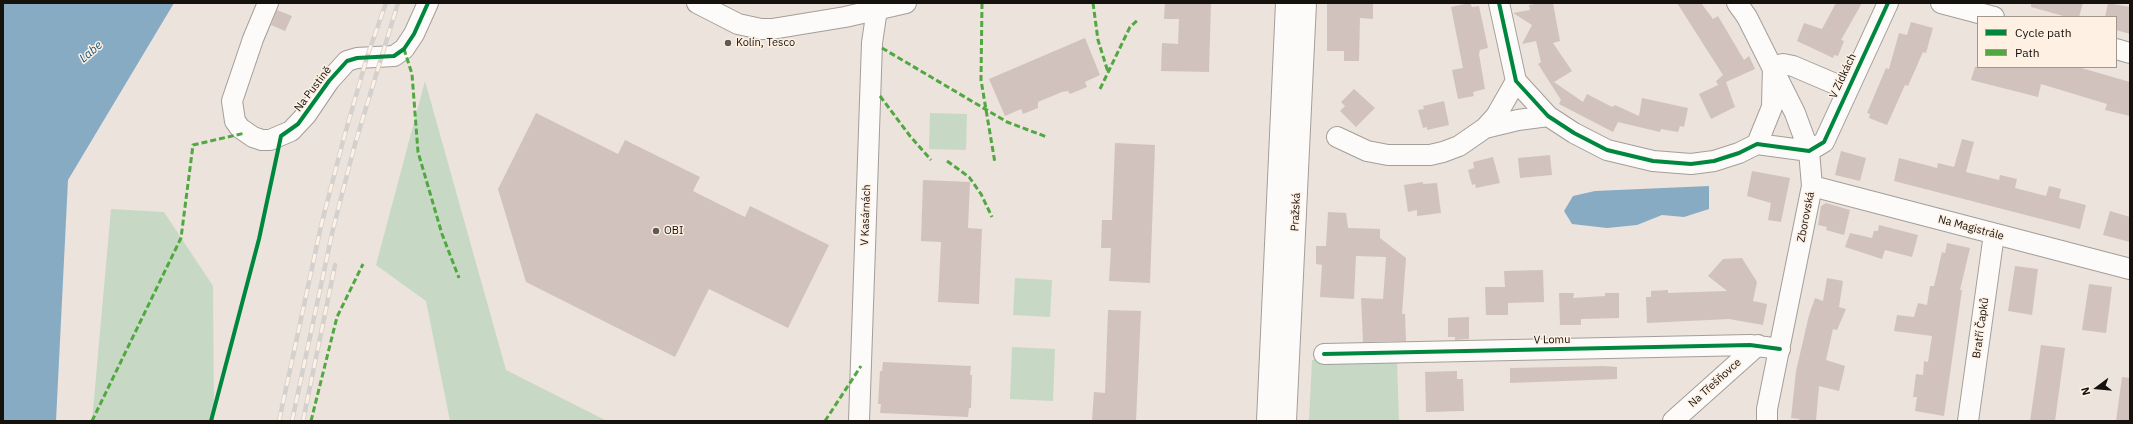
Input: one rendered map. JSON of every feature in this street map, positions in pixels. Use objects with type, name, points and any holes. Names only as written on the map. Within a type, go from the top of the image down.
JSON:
[{"type":"street","name":"Na Pustině","points":[[268,3],[253,39],[232,101],[235,121],[240,128],[253,137],[262,140],[281,136],[294,127],[306,115],[329,81],[347,61],[357,58],[394,56],[404,50],[414,34],[428,3]]},
{"type":"street","points":[[697,3],[738,24],[761,29],[791,27],[906,3]]},
{"type":"street","name":"Pražská","points":[[1267,421],[1286,3]]},
{"type":"street","name":"Pražská","points":[[1286,421],[1306,3]]},
{"type":"street","points":[[1499,3],[1516,81],[1548,116],[1574,133],[1607,150],[1653,162],[1691,164],[1714,161],[1739,153],[1757,144],[1809,150]]},
{"type":"street","name":"Zborovská","points":[[1737,3],[1747,17],[1796,113],[1809,150],[1812,186],[1767,409],[1767,421]]},
{"type":"street","name":"V Zídkách","points":[[1809,150],[1824,142],[1847,89],[1888,3]]},
{"type":"street","points":[[1940,3],[1990,16]]},
{"type":"street","name":"V Kasárnách","points":[[858,421],[872,43],[877,9]]},
{"type":"street","points":[[2117,49],[2130,53]]},
{"type":"street","name":"V Zídkách","points":[[1773,66],[1784,64],[1792,66],[1847,89]]},
{"type":"street","points":[[1757,144],[1772,107],[1773,66]]},
{"type":"street","points":[[1337,137],[1367,151],[1406,156],[1430,155],[1459,146],[1485,128],[1496,116],[1516,81]]},
{"type":"street","points":[[1485,128],[1518,120],[1548,116]]},
{"type":"street","name":"Na Magistrále","points":[[1812,186],[2130,269]]},
{"type":"street","name":"Bratří Čapků","points":[[1968,421],[1994,234]]},
{"type":"street","name":"V Lomu","points":[[1324,354],[1758,345],[1780,348]]},
{"type":"street","name":"Na Třešňovce","points":[[1673,421],[1758,345]]},
{"type":"green space","points":[[425,81],[506,370],[607,421],[450,421],[426,301],[376,265]]},
{"type":"green space","points":[[930,113],[967,114],[966,150],[929,149]]},
{"type":"green space","points":[[111,209],[164,212],[213,286],[214,421],[92,421]]},
{"type":"green space","points":[[1015,278],[1052,280],[1050,317],[1013,315]]},
{"type":"green space","points":[[1012,347],[1055,349],[1053,401],[1010,399]]},
{"type":"green space","points":[[1312,360],[1397,360],[1399,421],[1309,421]]},
{"type":"water","name":"Labe","points":[[3,3],[174,3],[68,180],[56,421],[3,421]]},
{"type":"water","points":[[1709,186],[1709,209],[1684,217],[1662,215],[1637,225],[1607,228],[1572,224],[1564,211],[1573,196],[1595,191]]},
{"type":"building","points":[[1165,3],[1211,3],[1209,72],[1161,71],[1162,43],[1178,44],[1179,19],[1164,19]]},
{"type":"building","points":[[1327,3],[1373,3],[1373,19],[1360,18],[1359,61],[1344,61],[1344,51],[1327,51]]},
{"type":"building","points":[[1470,3],[1472,7],[1479,6],[1488,48],[1480,50],[1479,54],[1485,89],[1473,92],[1474,96],[1458,99],[1452,70],[1463,68],[1451,7]]},
{"type":"building","points":[[1553,3],[1560,41],[1553,43],[1572,71],[1554,82],[1583,102],[1587,94],[1612,107],[1615,105],[1639,116],[1642,98],[1688,108],[1684,127],[1680,126],[1678,132],[1661,129],[1660,132],[1618,122],[1613,132],[1559,104],[1561,100],[1538,64],[1541,62],[1536,41],[1522,44],[1532,25],[1513,13],[1530,10],[1529,5]]},
{"type":"building","points":[[1677,3],[1701,3],[1713,19],[1718,16],[1744,60],[1749,56],[1755,69],[1726,82],[1735,107],[1711,119],[1699,94],[1718,85],[1716,81],[1723,75]]},
{"type":"building","points":[[1836,3],[1862,3],[1841,40],[1844,41],[1838,56],[1834,55],[1833,58],[1797,41],[1804,23],[1822,29]]},
{"type":"building","points":[[2031,3],[2083,3],[2079,16],[2063,16],[2031,7]]},
{"type":"building","points":[[2108,3],[2130,7],[2130,34],[2117,30],[2117,16],[2105,16]]},
{"type":"building","points":[[277,10],[292,16],[285,31],[271,25]]},
{"type":"building","points":[[1911,22],[1933,28],[1926,53],[1923,52],[1908,86],[1905,85],[1887,125],[1869,118],[1870,114],[1867,113],[1886,68],[1889,69],[1899,33],[1907,35]]},
{"type":"building","points":[[1085,38],[1100,75],[1085,82],[1087,87],[1070,94],[1068,91],[1062,92],[1038,102],[1038,108],[1023,114],[1021,109],[1005,116],[989,79]]},
{"type":"building","points":[[1975,67],[2081,68],[2130,82],[2130,116],[2105,110],[2107,104],[2041,84],[2038,97],[1971,80]]},
{"type":"building","points":[[1354,89],[1375,108],[1356,127],[1340,111],[1345,106],[1341,102]]},
{"type":"building","points":[[1444,101],[1449,125],[1427,130],[1427,127],[1423,128],[1418,110],[1424,109],[1423,106]]},
{"type":"building","name":"OBI","points":[[536,113],[618,154],[625,140],[700,177],[693,191],[745,217],[750,206],[829,245],[788,328],[709,289],[675,357],[526,282],[498,189]]},
{"type":"building","points":[[1962,139],[1974,142],[1966,172],[1999,180],[2000,175],[2017,179],[2015,188],[2046,196],[2049,186],[2061,189],[2059,198],[2086,205],[2080,229],[1894,181],[1899,158],[1937,168],[1938,163],[1954,167]]},
{"type":"building","points":[[1115,143],[1155,145],[1150,283],[1109,281],[1111,248],[1101,248],[1102,220],[1112,220]]},
{"type":"building","points":[[1841,151],[1866,158],[1860,181],[1835,175]]},
{"type":"building","points":[[1550,155],[1552,175],[1520,178],[1518,158]]},
{"type":"building","points":[[1493,157],[1500,183],[1476,188],[1475,184],[1472,185],[1468,170],[1474,168],[1473,162]]},
{"type":"building","points":[[1752,171],[1790,178],[1781,222],[1768,220],[1771,203],[1747,196]]},
{"type":"building","points":[[923,180],[970,182],[968,228],[982,229],[979,304],[938,302],[941,242],[921,241]]},
{"type":"building","points":[[1423,182],[1423,184],[1437,183],[1441,213],[1417,216],[1417,210],[1408,212],[1404,185]]},
{"type":"building","points":[[1826,203],[1850,210],[1844,235],[1826,230],[1827,227],[1818,225],[1821,206]]},
{"type":"building","points":[[2110,211],[2130,217],[2130,242],[2103,235]]},
{"type":"building","points":[[1328,212],[1346,213],[1348,228],[1380,229],[1380,238],[1406,258],[1402,314],[1405,314],[1406,341],[1363,342],[1361,298],[1383,299],[1386,257],[1356,256],[1354,299],[1320,297],[1322,265],[1316,264],[1316,246],[1326,246]]},
{"type":"building","points":[[1879,225],[1918,235],[1912,257],[1885,250],[1882,259],[1845,247],[1850,233],[1872,238],[1874,231],[1878,231]]},
{"type":"building","points":[[1947,243],[1970,248],[1960,290],[1962,290],[1944,416],[1915,411],[1917,397],[1913,397],[1916,374],[1923,375],[1924,361],[1928,362],[1932,336],[1894,331],[1897,315],[1914,317],[1918,303],[1927,305],[1930,286],[1934,286],[1942,252],[1945,253]]},
{"type":"building","points":[[1742,258],[1757,282],[1753,301],[1767,304],[1763,325],[1729,319],[1647,323],[1646,297],[1651,297],[1651,291],[1668,290],[1668,293],[1727,291],[1708,276],[1723,259]]},
{"type":"building","points":[[2015,266],[2038,269],[2032,315],[2008,311]]},
{"type":"building","points":[[1543,270],[1544,302],[1508,303],[1508,315],[1486,315],[1485,287],[1505,287],[1504,271]]},
{"type":"building","points":[[1827,278],[1843,281],[1839,307],[1846,309],[1837,330],[1833,329],[1826,360],[1845,366],[1839,391],[1819,386],[1816,421],[1799,421],[1799,419],[1791,418],[1796,371],[1809,315],[1815,298],[1823,301]]},
{"type":"building","points":[[2089,284],[2112,287],[2106,333],[2082,330]]},
{"type":"building","points":[[1559,293],[1574,293],[1573,298],[1605,296],[1605,293],[1619,293],[1619,318],[1581,319],[1581,325],[1560,325]]},
{"type":"building","points":[[1108,310],[1141,311],[1136,421],[1092,420],[1094,392],[1105,393]]},
{"type":"building","points":[[1469,317],[1469,339],[1455,340],[1455,337],[1448,337],[1448,318]]},
{"type":"building","points":[[2041,345],[2065,348],[2055,421],[2030,421]]},
{"type":"building","points":[[883,362],[971,366],[971,408],[969,408],[968,417],[880,413],[881,404],[878,404],[880,371],[882,371]]},
{"type":"building","points":[[1617,367],[1617,379],[1510,383],[1510,368]]},
{"type":"building","points":[[1457,371],[1457,379],[1463,379],[1464,411],[1426,412],[1425,372]]},
{"type":"building","points":[[2122,377],[2130,378],[2130,421],[2116,421]]},
{"type":"railway","points":[[279,421],[321,226],[367,57],[386,3]]},
{"type":"railway","points":[[292,421],[333,229],[355,144],[398,3]]},
{"type":"railway","points":[[303,421],[335,265]]},
{"type":"marked path","points":[[982,3],[981,80],[995,163]]},
{"type":"marked path","points":[[1093,3],[1098,40],[1108,72]]},
{"type":"marked path","points":[[1100,89],[1130,27],[1139,19]]},
{"type":"marked path","points":[[882,48],[1007,122],[1047,137]]},
{"type":"marked path","points":[[404,49],[412,74],[418,152],[442,234],[459,278]]},
{"type":"marked path","points":[[880,96],[910,136],[931,160]]},
{"type":"marked path","points":[[92,421],[181,238],[193,145],[245,133]]},
{"type":"marked path","points":[[947,161],[969,177],[981,194],[992,217]]},
{"type":"marked path","points":[[311,421],[337,317],[363,264]]},
{"type":"marked path","points":[[825,421],[861,366]]},
{"type":"cycle path","points":[[211,421],[259,239],[281,136],[298,124],[329,81],[347,61],[357,58],[394,56],[404,49],[414,34],[428,3]]},
{"type":"cycle path","points":[[1499,3],[1516,81],[1548,116],[1574,133],[1607,150],[1653,161],[1691,164],[1714,161],[1739,153],[1757,144],[1809,151],[1824,142],[1888,3]]},
{"type":"cycle path","points":[[1324,354],[1750,345],[1780,349]]},
{"type":"place","name":"Kolín, Tesco","points":[[728,43]]},
{"type":"place","name":"OBI","points":[[656,231]]}]
